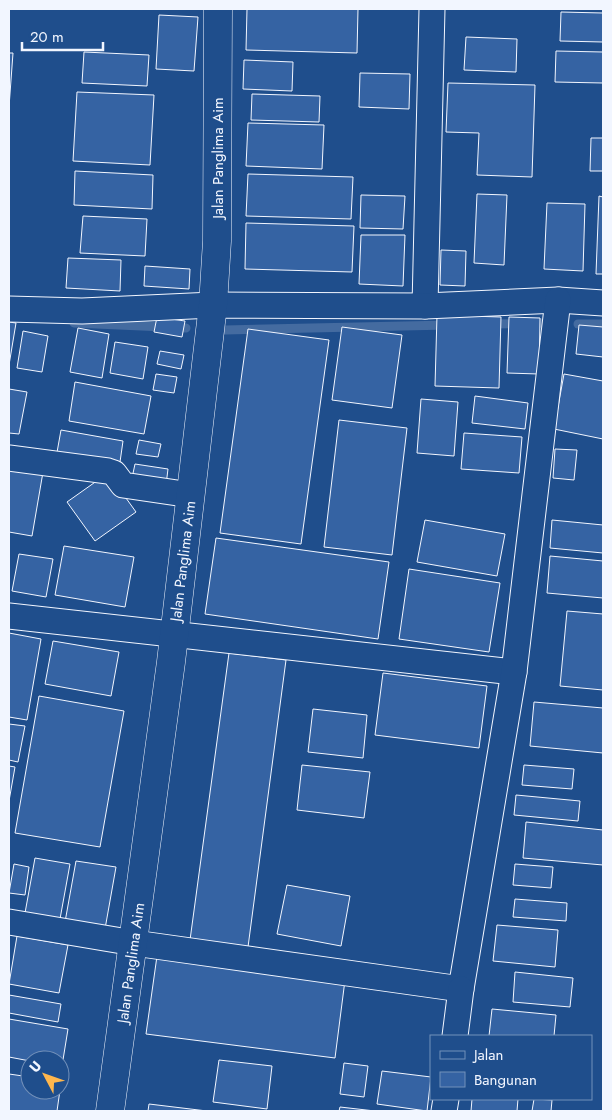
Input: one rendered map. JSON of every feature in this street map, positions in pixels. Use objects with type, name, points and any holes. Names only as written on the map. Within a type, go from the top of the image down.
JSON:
[{"type":"street","name":"Jalan Panglima Aim","points":[[110,1111],[175,636],[214,305],[217,240],[218,9]]},
{"type":"street","points":[[425,306],[432,9]]},
{"type":"street","points":[[9,309],[82,311],[214,305],[425,306],[558,300],[603,303]]},
{"type":"street","points":[[455,1035],[461,988],[514,672],[558,300]]},
{"type":"street","points":[[9,458],[108,471],[114,473],[123,485],[191,495]]},
{"type":"street","points":[[9,616],[175,636],[514,672]]},
{"type":"street","points":[[9,922],[134,943],[461,988]]},
{"type":"building","points":[[247,9],[358,9],[357,53],[246,50]]},
{"type":"building","points":[[561,12],[603,13],[603,42],[560,41]]},
{"type":"building","points":[[159,15],[198,17],[194,71],[156,69]]},
{"type":"building","points":[[466,37],[517,39],[516,72],[464,70]]},
{"type":"building","points":[[556,51],[603,52],[603,83],[555,82]]},
{"type":"building","points":[[84,52],[149,55],[147,86],[82,83]]},
{"type":"building","points":[[9,53],[13,53],[9,107]]},
{"type":"building","points":[[244,60],[293,62],[292,91],[243,89]]},
{"type":"building","points":[[360,73],[410,74],[409,109],[359,107]]},
{"type":"building","points":[[448,83],[535,85],[532,177],[477,175],[479,133],[446,132]]},
{"type":"building","points":[[77,92],[154,95],[150,165],[73,161]]},
{"type":"building","points":[[252,94],[320,96],[319,122],[251,120]]},
{"type":"building","points":[[248,123],[324,125],[322,169],[246,166]]},
{"type":"building","points":[[591,138],[603,138],[603,171],[590,171]]},
{"type":"building","points":[[75,171],[153,175],[152,209],[74,205]]},
{"type":"building","points":[[248,174],[353,177],[351,219],[246,216]]},
{"type":"building","points":[[477,194],[507,195],[504,265],[474,263]]},
{"type":"building","points":[[361,195],[405,196],[403,229],[360,228]]},
{"type":"building","points":[[599,196],[603,197],[603,274],[596,274]]},
{"type":"building","points":[[547,203],[585,204],[583,271],[544,269]]},
{"type":"building","points":[[83,216],[147,219],[145,256],[80,253]]},
{"type":"building","points":[[246,223],[354,226],[352,272],[245,269]]},
{"type":"building","points":[[361,235],[405,235],[403,286],[359,284]]},
{"type":"building","points":[[441,250],[466,251],[465,286],[440,285]]},
{"type":"building","points":[[68,258],[121,260],[120,291],[66,288]]},
{"type":"building","points":[[145,266],[190,269],[189,289],[144,286]]},
{"type":"building","points":[[437,315],[501,317],[499,388],[435,386]]},
{"type":"building","points":[[157,317],[185,321],[182,337],[154,332]]},
{"type":"building","points":[[509,317],[540,318],[539,374],[507,373]]},
{"type":"building","points":[[9,322],[16,323],[9,365]]},
{"type":"building","points":[[579,325],[603,327],[603,357],[576,354]]},
{"type":"building","points":[[342,327],[402,335],[392,408],[332,400]]},
{"type":"building","points":[[78,328],[109,334],[102,378],[70,372]]},
{"type":"building","points":[[248,329],[329,340],[301,544],[220,533]]},
{"type":"building","points":[[23,331],[48,336],[42,372],[17,368]]},
{"type":"building","points":[[115,342],[148,347],[143,379],[110,373]]},
{"type":"building","points":[[160,351],[184,355],[181,369],[157,364]]},
{"type":"building","points":[[156,374],[177,377],[174,393],[153,390]]},
{"type":"building","points":[[564,374],[603,381],[603,439],[554,429]]},
{"type":"building","points":[[75,382],[151,396],[144,434],[69,421]]},
{"type":"building","points":[[9,389],[27,392],[19,434],[9,433]]},
{"type":"building","points":[[475,396],[528,403],[525,429],[472,423]]},
{"type":"building","points":[[421,399],[458,402],[454,456],[417,453]]},
{"type":"building","points":[[339,420],[407,428],[392,555],[324,547]]},
{"type":"building","points":[[61,430],[123,441],[119,469],[56,458]]},
{"type":"building","points":[[464,433],[522,437],[519,473],[461,469]]},
{"type":"building","points":[[139,440],[161,444],[158,457],[136,454]]},
{"type":"building","points":[[555,449],[577,450],[574,480],[553,478]]},
{"type":"building","points":[[135,464],[168,469],[166,485],[132,478]]},
{"type":"building","points":[[9,465],[43,472],[32,536],[9,532]]},
{"type":"building","points":[[108,473],[136,512],[95,541],[67,502]]},
{"type":"building","points":[[425,520],[505,534],[497,576],[417,562]]},
{"type":"building","points":[[552,520],[603,525],[603,553],[550,548]]},
{"type":"building","points":[[216,538],[389,562],[378,639],[205,614]]},
{"type":"building","points":[[64,546],[134,557],[125,607],[55,595]]},
{"type":"building","points":[[19,554],[53,559],[46,597],[12,591]]},
{"type":"building","points":[[550,556],[603,561],[603,598],[547,593]]},
{"type":"building","points":[[409,569],[500,583],[489,652],[399,639]]},
{"type":"building","points":[[567,611],[603,614],[603,690],[560,686]]},
{"type":"building","points":[[9,633],[41,639],[27,720],[9,717]]},
{"type":"building","points":[[53,641],[119,652],[111,696],[45,684]]},
{"type":"building","points":[[229,653],[286,660],[248,947],[190,940]]},
{"type":"building","points":[[383,673],[487,686],[479,748],[375,735]]},
{"type":"building","points":[[39,696],[124,711],[100,847],[15,833]]},
{"type":"building","points":[[534,702],[603,708],[603,753],[530,746]]},
{"type":"building","points":[[313,709],[367,715],[363,758],[308,752]]},
{"type":"building","points":[[9,724],[25,726],[18,762],[9,760]]},
{"type":"building","points":[[302,765],[370,772],[364,818],[297,810]]},
{"type":"building","points":[[524,765],[574,769],[572,789],[522,785]]},
{"type":"building","points":[[9,766],[15,767],[9,801]]},
{"type":"building","points":[[516,795],[580,801],[578,821],[514,815]]},
{"type":"building","points":[[526,822],[603,830],[603,865],[523,858]]},
{"type":"building","points":[[35,858],[70,864],[60,919],[25,913]]},
{"type":"building","points":[[76,861],[116,867],[105,929],[65,922]]},
{"type":"building","points":[[14,864],[29,867],[25,895],[9,893]]},
{"type":"building","points":[[515,864],[553,867],[551,888],[513,885]]},
{"type":"building","points":[[287,885],[350,896],[341,946],[277,934]]},
{"type":"building","points":[[515,899],[567,903],[566,921],[513,917]]},
{"type":"building","points":[[497,925],[558,930],[555,967],[493,961]]},
{"type":"building","points":[[17,936],[68,945],[59,993],[9,984]]},
{"type":"building","points":[[157,956],[345,980],[335,1058],[146,1034]]},
{"type":"building","points":[[515,972],[573,978],[570,1007],[513,1002]]},
{"type":"building","points":[[9,995],[61,1004],[58,1022],[9,1013]]},
{"type":"building","points":[[492,1009],[556,1015],[554,1035],[489,1035]]},
{"type":"building","points":[[9,1019],[68,1029],[65,1050],[20,1050],[20,1059],[9,1057]]},
{"type":"building","points":[[219,1060],[272,1066],[267,1109],[213,1102]]},
{"type":"building","points":[[344,1063],[368,1066],[364,1097],[340,1094]]},
{"type":"building","points":[[382,1071],[430,1077],[427,1111],[377,1104]]},
{"type":"building","points":[[9,1074],[20,1076],[20,1100],[59,1100],[57,1111],[9,1111]]},
{"type":"building","points":[[472,1100],[518,1100],[517,1111],[471,1111]]},
{"type":"building","points":[[534,1100],[552,1100],[551,1111],[532,1111]]},
{"type":"building","points":[[149,1104],[207,1111],[148,1111]]},
{"type":"building","points":[[340,1107],[375,1111],[339,1111]]},
{"type":"waterway","points":[[74,323],[186,328]]},
{"type":"waterway","points":[[489,324],[546,323]]},
{"type":"waterway","points":[[578,324],[603,324]]},
{"type":"waterway","points":[[225,330],[449,325]]}]
